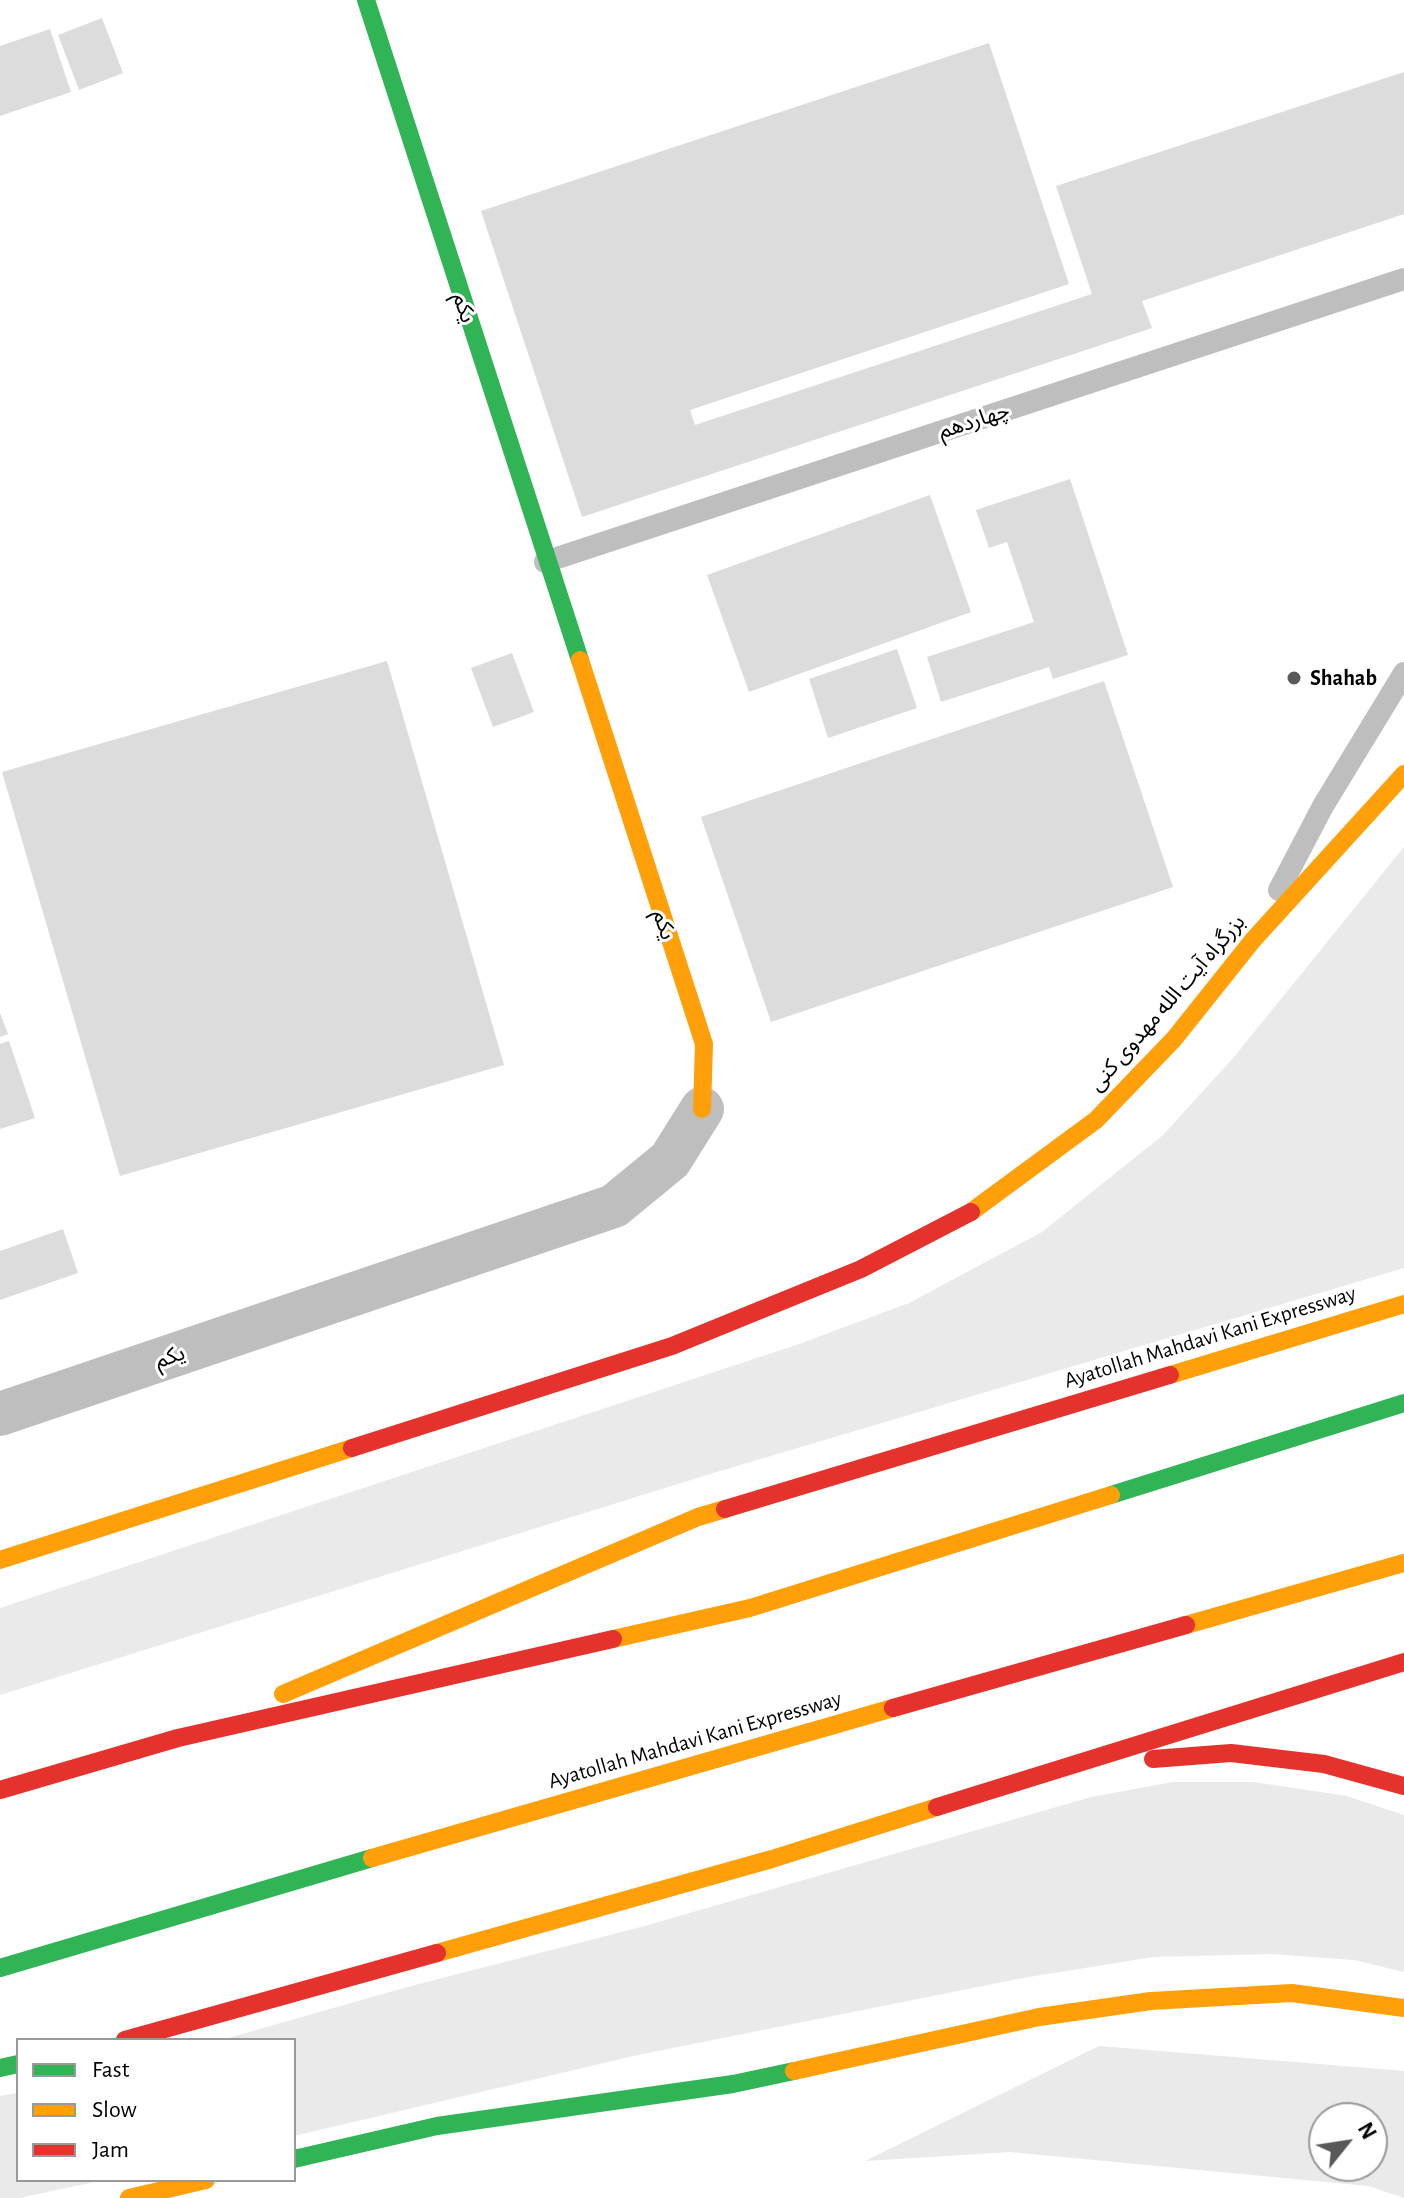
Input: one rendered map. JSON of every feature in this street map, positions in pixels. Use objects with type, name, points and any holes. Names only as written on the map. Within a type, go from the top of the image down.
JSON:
[{"type":"main road","name":"یکم","points":[[366,0],[545,562],[704,1044],[702,1109]]},
{"type":"main road","name":"بزرگراه آیت الله مهدوی کنی","points":[[0,1560],[672,1346],[861,1269],[977,1209],[1096,1120],[1174,1039],[1253,940],[1404,774]]},
{"type":"main road","name":"Ayatollah Mahdavi Kani Expressway","points":[[178,1738],[698,1517],[1404,1304]]},
{"type":"main road","name":"Ayatollah Mahdavi Kani Expressway","points":[[0,1790],[178,1738],[750,1608],[1404,1403]]},
{"type":"main road","name":"Ayatollah Mahdavi Kani Expressway","points":[[0,1968],[515,1815],[1404,1563]]},
{"type":"main road","points":[[132,2038],[772,1859],[1404,1662]]},
{"type":"main road","points":[[1087,1763],[1231,1753],[1324,1764],[1404,1786]]},
{"type":"main road","points":[[296,2159],[437,2126],[733,2084],[1039,2017],[1151,2001],[1292,1993],[1404,2008]]},
{"type":"main road","points":[[129,2198],[197,2182]]},
{"type":"street","name":"یکم","points":[[0,1414],[614,1206],[670,1160],[702,1109]]},
{"type":"lane","name":"چهاردهم","points":[[545,562],[1404,280]]},
{"type":"lane","points":[[1253,940],[1323,806],[1404,673]]},
{"type":"shaded area","points":[[1404,847],[1404,1268],[710,1474],[0,1695],[0,1608],[799,1344],[909,1303],[1042,1232],[1163,1135],[1234,1057]]},
{"type":"shaded area","points":[[1173,1782],[1254,1782],[1347,1796],[1404,1815],[1404,1972],[1354,1960],[1272,1954],[1153,1957],[1023,1978],[638,2055],[296,2136],[296,2038],[228,2038],[407,1987],[641,1927],[1091,1797]]},
{"type":"shaded area","points":[[1099,2046],[1404,2071],[1404,2198],[1368,2186],[1326,2182],[1388,2182],[1388,2102],[1308,2102],[1308,2180],[1010,2152],[865,2161]]},
{"type":"shaded area","points":[[16,2093],[16,2182],[95,2182],[19,2198],[0,2198],[0,2096]]},
{"type":"building","points":[[102,18],[123,73],[79,90],[58,35]]},
{"type":"building","points":[[50,29],[71,92],[0,116],[0,46]]},
{"type":"building","points":[[989,43],[1069,284],[690,410],[695,425],[1092,294],[1056,186],[1404,72],[1404,214],[1142,301],[1152,328],[582,517],[481,211]]},
{"type":"building","points":[[1070,479],[1128,655],[1053,679],[1049,667],[941,702],[927,657],[1034,622],[1007,542],[989,548],[976,510]]},
{"type":"building","points":[[930,495],[971,612],[749,692],[707,575]]},
{"type":"building","points":[[897,649],[917,708],[828,738],[809,679]]},
{"type":"building","points":[[512,653],[534,712],[493,727],[471,668]]},
{"type":"building","points":[[387,661],[504,1065],[120,1176],[2,772]]},
{"type":"building","points":[[1104,681],[1173,887],[771,1022],[701,817]]},
{"type":"building","points":[[0,1013],[8,1034],[0,1037]]},
{"type":"building","points":[[9,1041],[35,1118],[0,1129],[0,1044]]},
{"type":"building","points":[[63,1229],[78,1273],[0,1300],[0,1251]]},
{"type":"traffic: fast","points":[[366,0],[580,660]]},
{"type":"traffic: fast","points":[[1111,1495],[1404,1403]]},
{"type":"traffic: fast","points":[[0,1968],[372,1858]]},
{"type":"traffic: fast","points":[[0,2068],[16,2064]]},
{"type":"traffic: fast","points":[[296,2159],[437,2126],[733,2084],[794,2071]]},
{"type":"traffic: slow","points":[[580,660],[704,1044],[702,1109]]},
{"type":"traffic: slow","points":[[971,1212],[1096,1120],[1174,1039],[1253,940],[1404,774]]},
{"type":"traffic: slow","points":[[1170,1375],[1404,1304]]},
{"type":"traffic: slow","points":[[0,1560],[352,1448]]},
{"type":"traffic: slow","points":[[613,1639],[750,1608],[1111,1495]]},
{"type":"traffic: slow","points":[[283,1694],[698,1517],[725,1509]]},
{"type":"traffic: slow","points":[[1186,1625],[1404,1563]]},
{"type":"traffic: slow","points":[[372,1858],[893,1708]]},
{"type":"traffic: slow","points":[[437,1953],[772,1859],[937,1807]]},
{"type":"traffic: slow","points":[[794,2071],[1039,2017],[1151,2001],[1292,1993],[1404,2008]]},
{"type":"traffic: slow","points":[[129,2198],[197,2182]]},
{"type":"traffic: jam","points":[[352,1448],[672,1346],[861,1269],[971,1212]]},
{"type":"traffic: jam","points":[[725,1509],[1170,1375]]},
{"type":"traffic: jam","points":[[893,1708],[1186,1625]]},
{"type":"traffic: jam","points":[[0,1790],[178,1738],[613,1639]]},
{"type":"traffic: jam","points":[[937,1807],[1404,1662]]},
{"type":"traffic: jam","points":[[1153,1759],[1231,1753],[1324,1764],[1404,1786]]},
{"type":"traffic: jam","points":[[132,2038],[437,1953]]},
{"type":"place","name":"Shahab","points":[[1294,678]]}]
